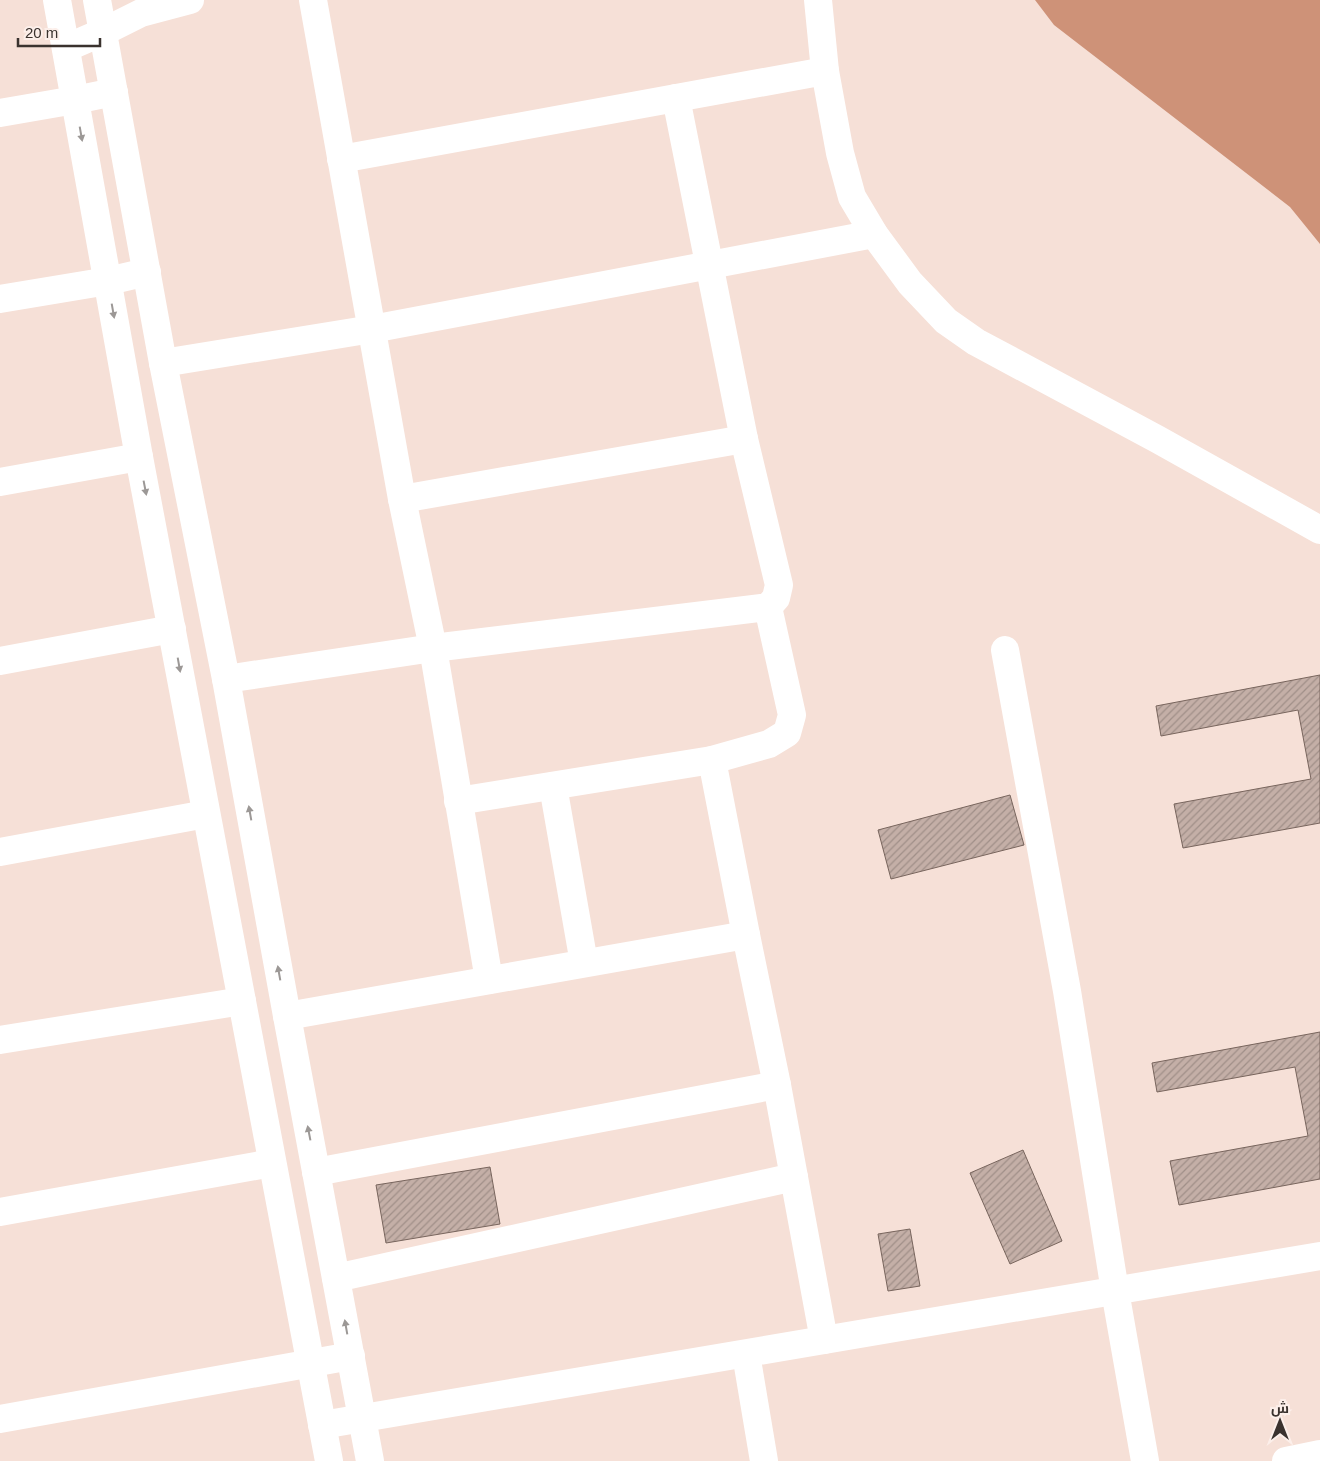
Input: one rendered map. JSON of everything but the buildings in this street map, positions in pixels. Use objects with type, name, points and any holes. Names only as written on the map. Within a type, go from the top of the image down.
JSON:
[{"type":"main road","points":[[57,0],[139,457],[329,1461]]},
{"type":"main road","points":[[97,0],[164,363],[226,679],[370,1461]]},
{"type":"main road","points":[[66,48],[141,13],[190,0]]},
{"type":"main road","points":[[313,0],[402,499],[432,648],[489,980]]},
{"type":"main road","points":[[818,0],[825,72],[840,153],[852,196],[874,234],[910,283],[946,321],[976,342],[1158,439],[1320,530]]},
{"type":"main road","points":[[341,159],[825,72]]},
{"type":"main road","points":[[0,113],[114,92]]},
{"type":"main road","points":[[226,679],[432,648],[768,607],[776,598],[779,585],[744,439],[676,98]]},
{"type":"main road","points":[[164,363],[372,329],[874,234]]},
{"type":"main road","points":[[0,299],[147,272]]},
{"type":"main road","points":[[402,499],[744,439]]},
{"type":"main road","points":[[0,482],[139,457]]},
{"type":"main road","points":[[458,801],[712,760],[769,744],[787,733],[792,715],[768,607]]},
{"type":"main road","points":[[0,661],[172,629]]},
{"type":"main road","points":[[1005,650],[1067,991],[1115,1291],[1145,1461]]},
{"type":"main road","points":[[712,760],[777,1085],[824,1340]]},
{"type":"main road","points":[[553,786],[584,964]]},
{"type":"main road","points":[[0,852],[206,814]]},
{"type":"main road","points":[[287,1016],[746,935]]},
{"type":"main road","points":[[0,1040],[242,1001]]},
{"type":"main road","points":[[316,1172],[777,1085]]},
{"type":"main road","points":[[0,1212],[272,1163]]},
{"type":"main road","points":[[336,1278],[794,1177]]},
{"type":"main road","points":[[322,1426],[1320,1256]]},
{"type":"main road","points":[[746,1354],[764,1461]]},
{"type":"main road","points":[[0,1419],[351,1356]]},
{"type":"main road","points":[[1286,1461],[1320,1454]]},
{"type":"shaded area","points":[[1035,0],[1320,0],[1320,244],[1290,207],[1054,25]]}]
